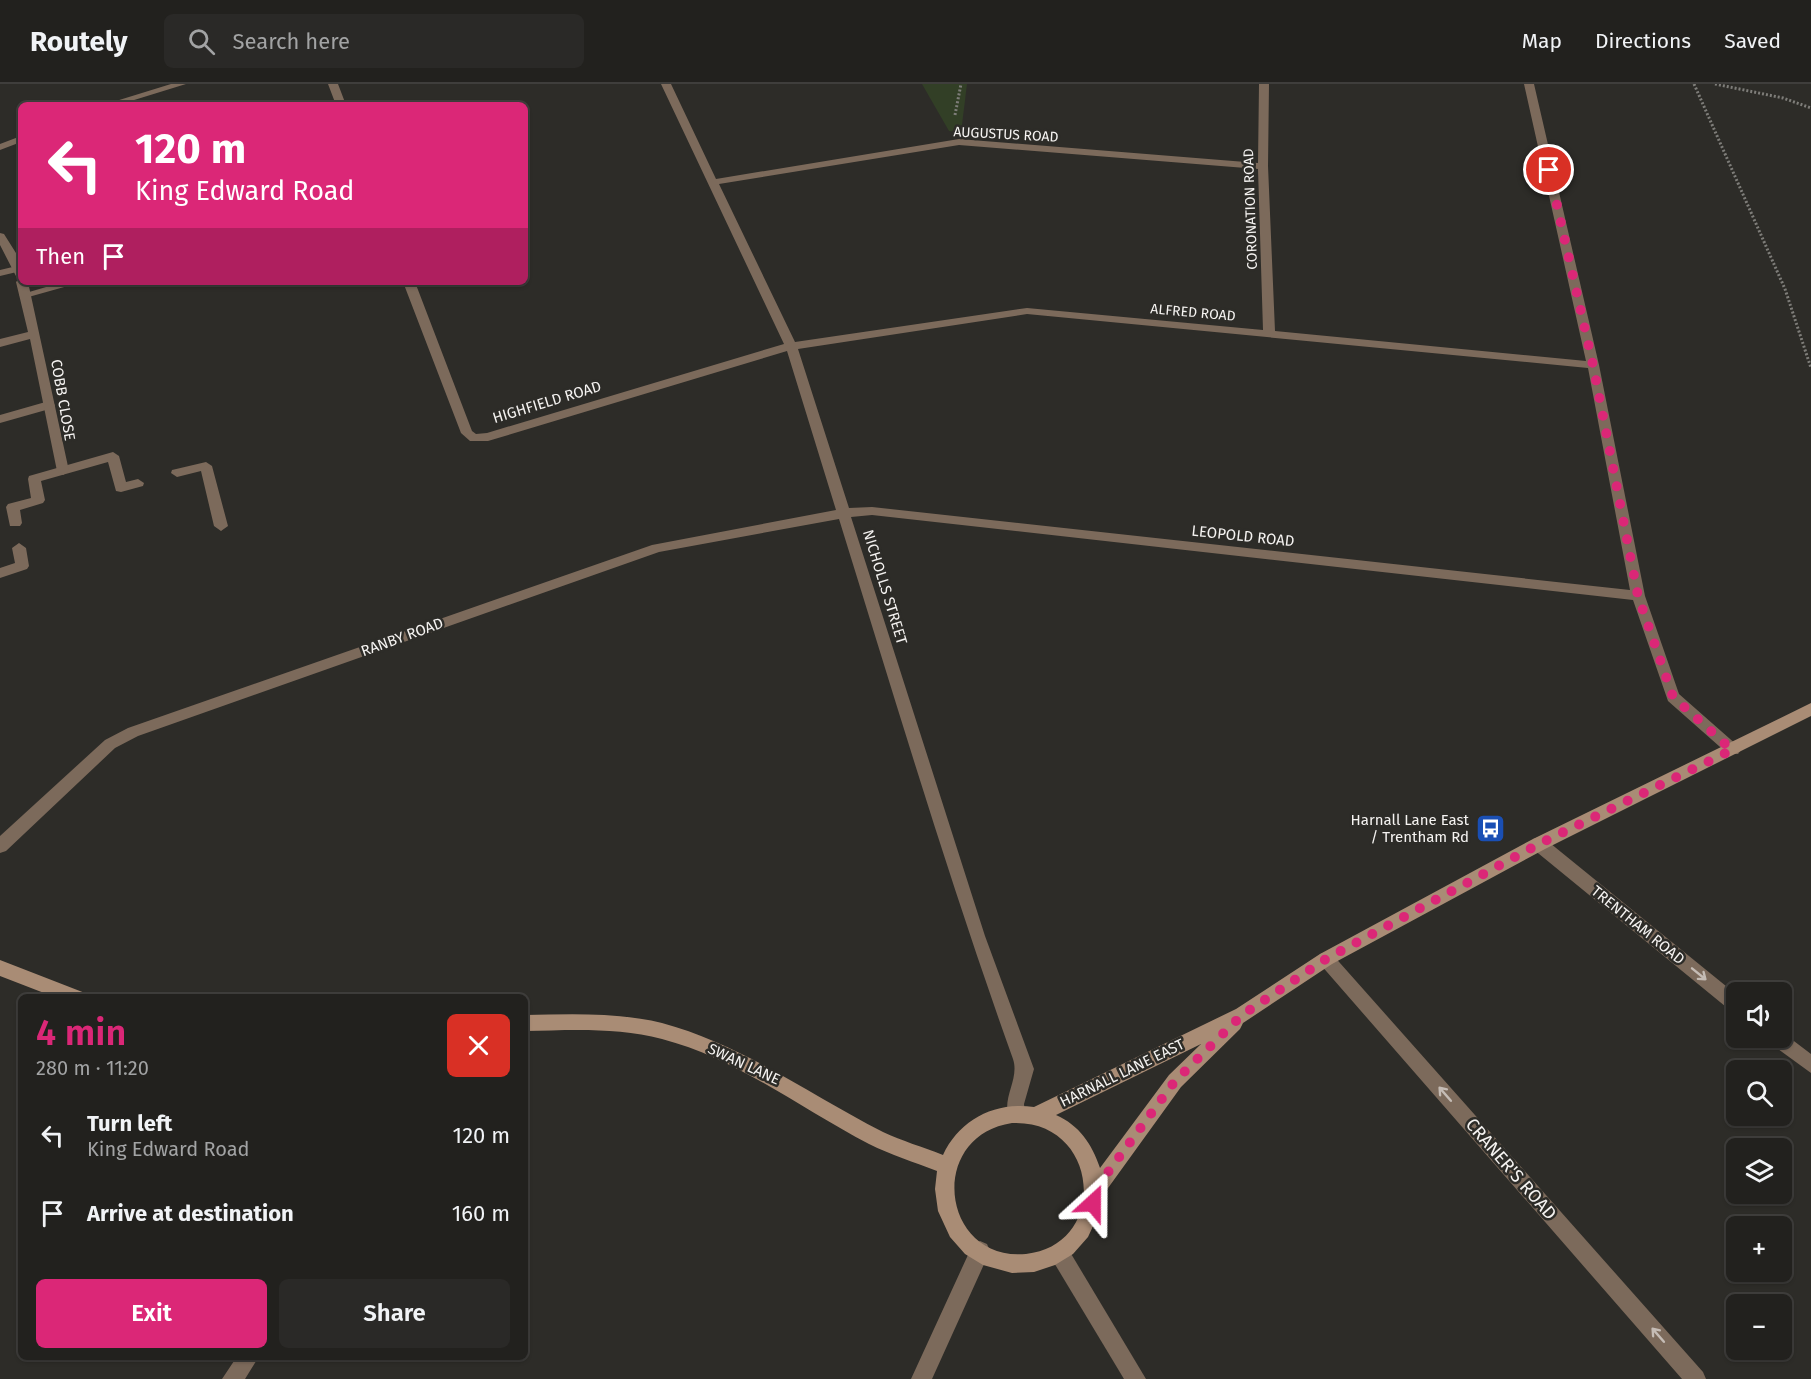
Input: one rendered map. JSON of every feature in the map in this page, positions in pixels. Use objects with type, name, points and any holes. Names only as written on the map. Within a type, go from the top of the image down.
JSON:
[{"type":"main road","name":"HARNALL LANE EAST","points":[[1025,1115],[1242,1015],[1326,959],[1539,844],[1811,709]]},
{"type":"main road","points":[[0,968],[68,994]]},
{"type":"main road","name":"HARNALL LANE EAST","points":[[1095,1190],[1175,1081],[1242,1015]]},
{"type":"main road","name":"SWAN LANE","points":[[528,1023],[577,1022],[660,1031],[722,1051],[779,1079],[878,1138],[945,1165]]},
{"type":"main road","points":[[1025,1115],[1058,1126],[1077,1143],[1091,1165],[1095,1190],[1092,1215],[1079,1238],[1060,1254],[1033,1263],[1006,1262],[980,1251],[961,1234],[948,1213],[943,1190],[945,1165],[951,1150],[968,1131],[997,1116],[1025,1115]]},
{"type":"street","points":[[115,102],[152,87],[181,84]]},
{"type":"street","points":[[333,84],[340,102]]},
{"type":"street","name":"NICHOLLS STREET","points":[[666,84],[715,182],[791,346],[977,936],[1025,1069],[1016,1104],[1025,1115]]},
{"type":"street","name":"CORONATION ROAD","points":[[1264,84],[1263,166],[1269,334]]},
{"type":"street","points":[[1529,84],[1593,365],[1638,596],[1673,697],[1732,750]]},
{"type":"street","points":[[0,147],[18,140]]},
{"type":"street","name":"AUGUSTUS ROAD","points":[[715,182],[959,142],[1263,166]]},
{"type":"street","points":[[0,236],[18,268]]},
{"type":"street","points":[[0,273],[18,272]]},
{"type":"street","name":"COBB CLOSE","points":[[23,285],[63,471]]},
{"type":"street","points":[[25,295],[64,285]]},
{"type":"street","name":"HIGHFIELD ROAD","points":[[410,285],[467,433],[474,438],[488,437],[791,346]]},
{"type":"street","name":"ALFRED ROAD","points":[[791,346],[1027,311],[1593,365]]},
{"type":"street","points":[[0,343],[35,334]]},
{"type":"street","points":[[0,419],[49,405]]},
{"type":"street","points":[[15,523],[13,507],[38,500],[34,479],[113,456],[121,488],[138,483]]},
{"type":"street","points":[[177,473],[206,466],[221,526]]},
{"type":"street","name":"LEOPOLD ROAD","points":[[845,513],[872,511],[1638,596]]},
{"type":"street","name":"RANBY ROAD","points":[[0,846],[110,744],[133,732],[657,548],[845,513]]},
{"type":"street","points":[[0,573],[22,566],[19,548]]},
{"type":"street","name":"TRENTHAM ROAD","points":[[1539,844],[1726,996]]},
{"type":"street","name":"CRANER'S ROAD","points":[[1326,959],[1696,1379]]},
{"type":"street","points":[[1790,1048],[1811,1065]]},
{"type":"street","points":[[921,1379],[980,1251]]},
{"type":"street","points":[[1060,1254],[1136,1379]]},
{"type":"street","points":[[232,1379],[246,1360]]},
{"type":"path","points":[[1694,84],[1785,289],[1811,368]]},
{"type":"path","points":[[1715,84],[1783,98],[1811,108]]},
{"type":"green space","points":[[922,84],[967,84],[961,133],[949,131]]},
{"type":"place","name":"Harnall Lane East / Trentham Rd","points":[[1490,829]]},
{"type":"route","points":[[1093,1203],[1095,1190],[1175,1081],[1242,1015],[1326,959],[1539,844],[1732,750],[1673,697],[1638,596],[1593,365],[1549,170]]}]
